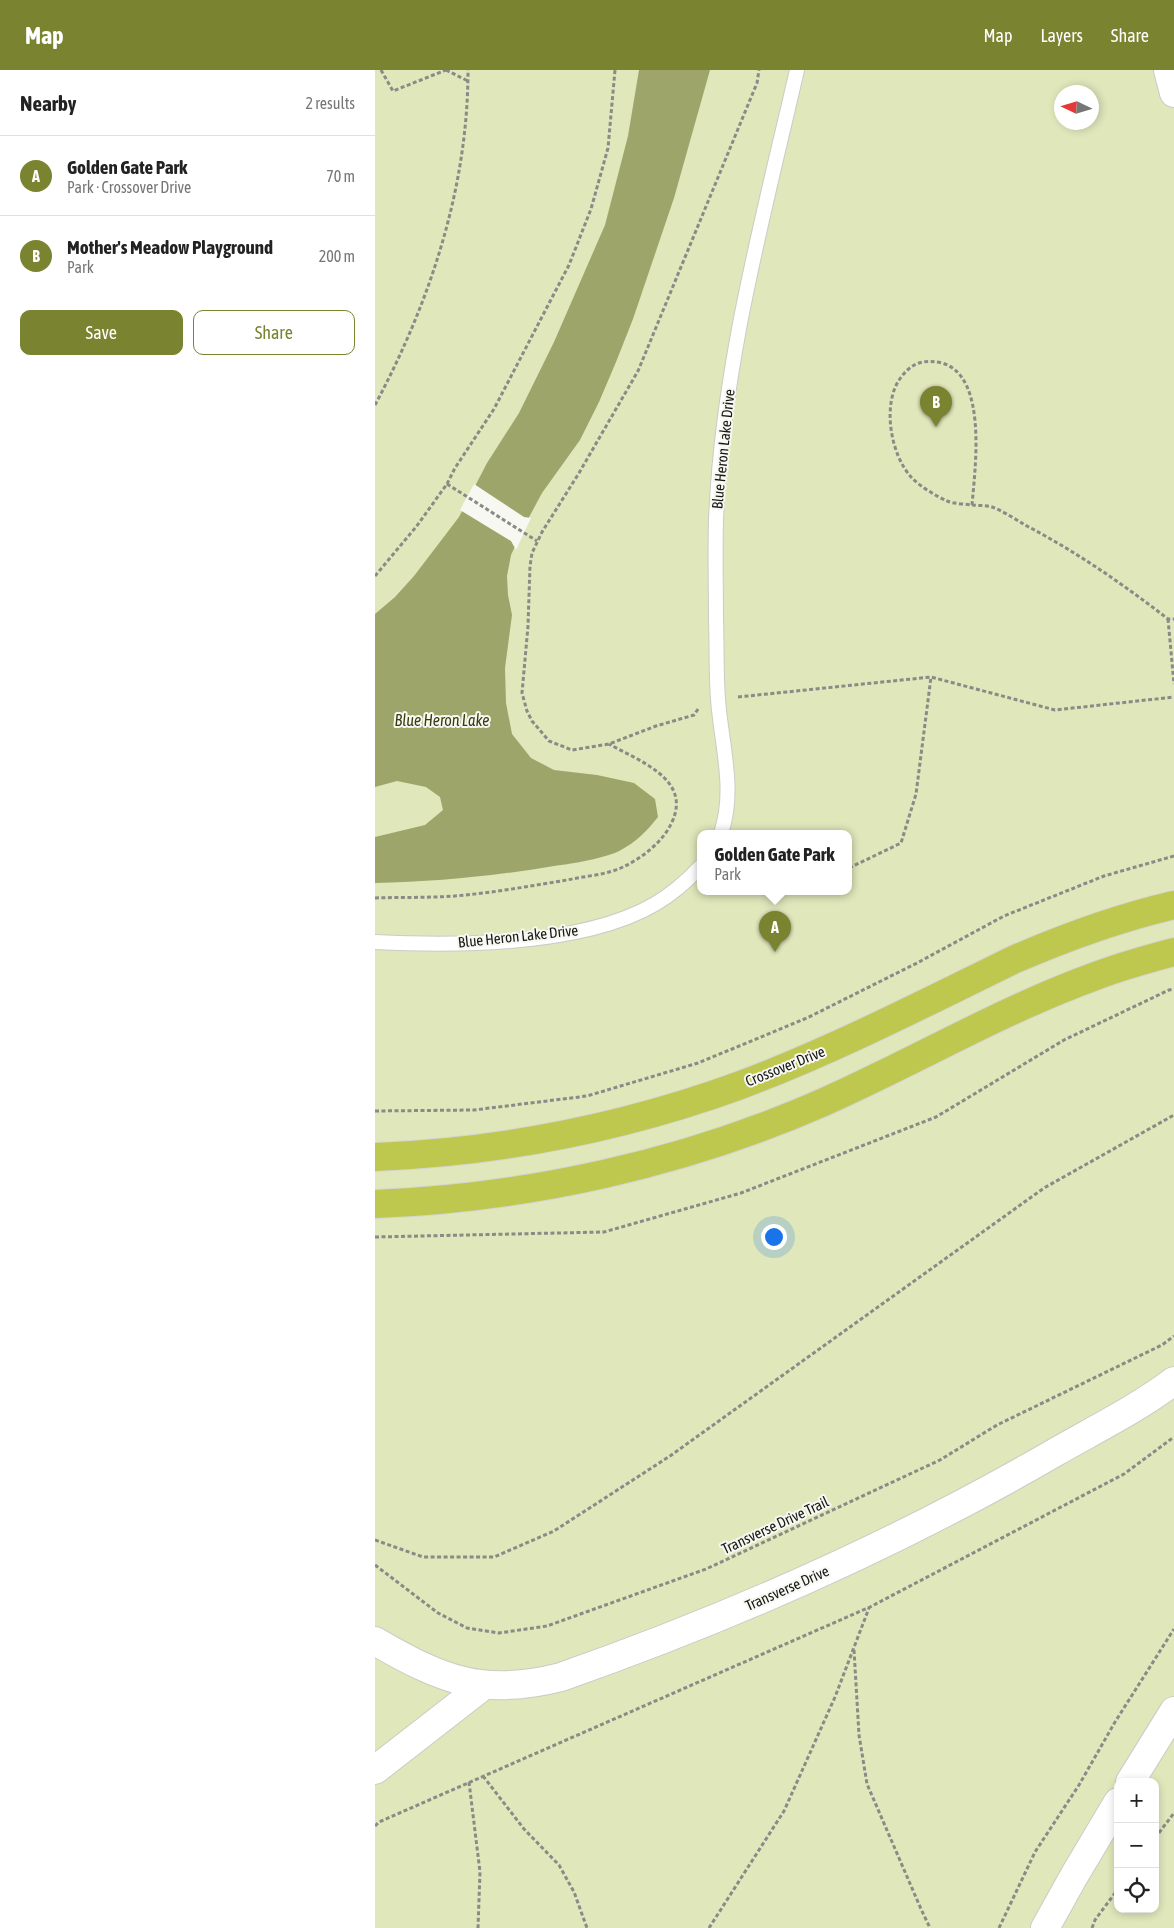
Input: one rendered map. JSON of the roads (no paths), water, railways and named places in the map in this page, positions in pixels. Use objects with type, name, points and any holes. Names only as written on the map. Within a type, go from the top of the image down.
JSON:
[{"type":"highway","name":"Crossover Drive","points":[[375,1157],[460,1150],[534,1140],[604,1126],[689,1102],[804,1060],[1013,960],[1075,934],[1109,922],[1174,905]]},
{"type":"highway","points":[[375,1204],[465,1197],[542,1186],[650,1162],[719,1141],[822,1102],[1062,989],[1122,966],[1174,952]]},
{"type":"street","points":[[1168,70],[1174,93]]},
{"type":"street","name":"Transverse Drive","points":[[375,1641],[432,1672],[457,1681],[483,1686],[509,1686],[536,1684],[561,1677],[761,1600],[911,1530],[971,1500],[1110,1422],[1174,1381]]},
{"type":"street","points":[[375,1770],[483,1686]]},
{"type":"street","points":[[1132,1778],[1174,1711]]},
{"type":"street","points":[[1045,1928],[1073,1876],[1114,1809]]},
{"type":"lane","name":"Blue Heron Lake Drive","points":[[722,830],[725,821],[727,790],[717,689],[716,522],[720,460],[737,337],[797,70]]},
{"type":"lane","name":"Blue Heron Lake Drive","points":[[375,942],[431,944],[500,941],[552,935],[589,928],[631,916],[655,904],[673,892],[697,870]]},
{"type":"water","name":"Blue Heron Lake","points":[[639,70],[710,70],[674,198],[633,319],[616,362],[580,440],[542,493],[511,555],[507,576],[512,615],[505,668],[506,703],[512,734],[531,758],[554,770],[597,775],[634,783],[655,799],[658,817],[632,843],[615,853],[598,858],[487,876],[375,883],[375,837],[425,825],[443,810],[440,797],[426,787],[397,781],[375,787],[375,614],[395,597],[414,576],[459,517],[487,463],[519,413],[554,342],[605,225],[628,136]]},
{"type":"place","name":"Mother's Meadow Playground","points":[[936,427]]},
{"type":"place","name":"Golden Gate Park","points":[[775,952]]}]
